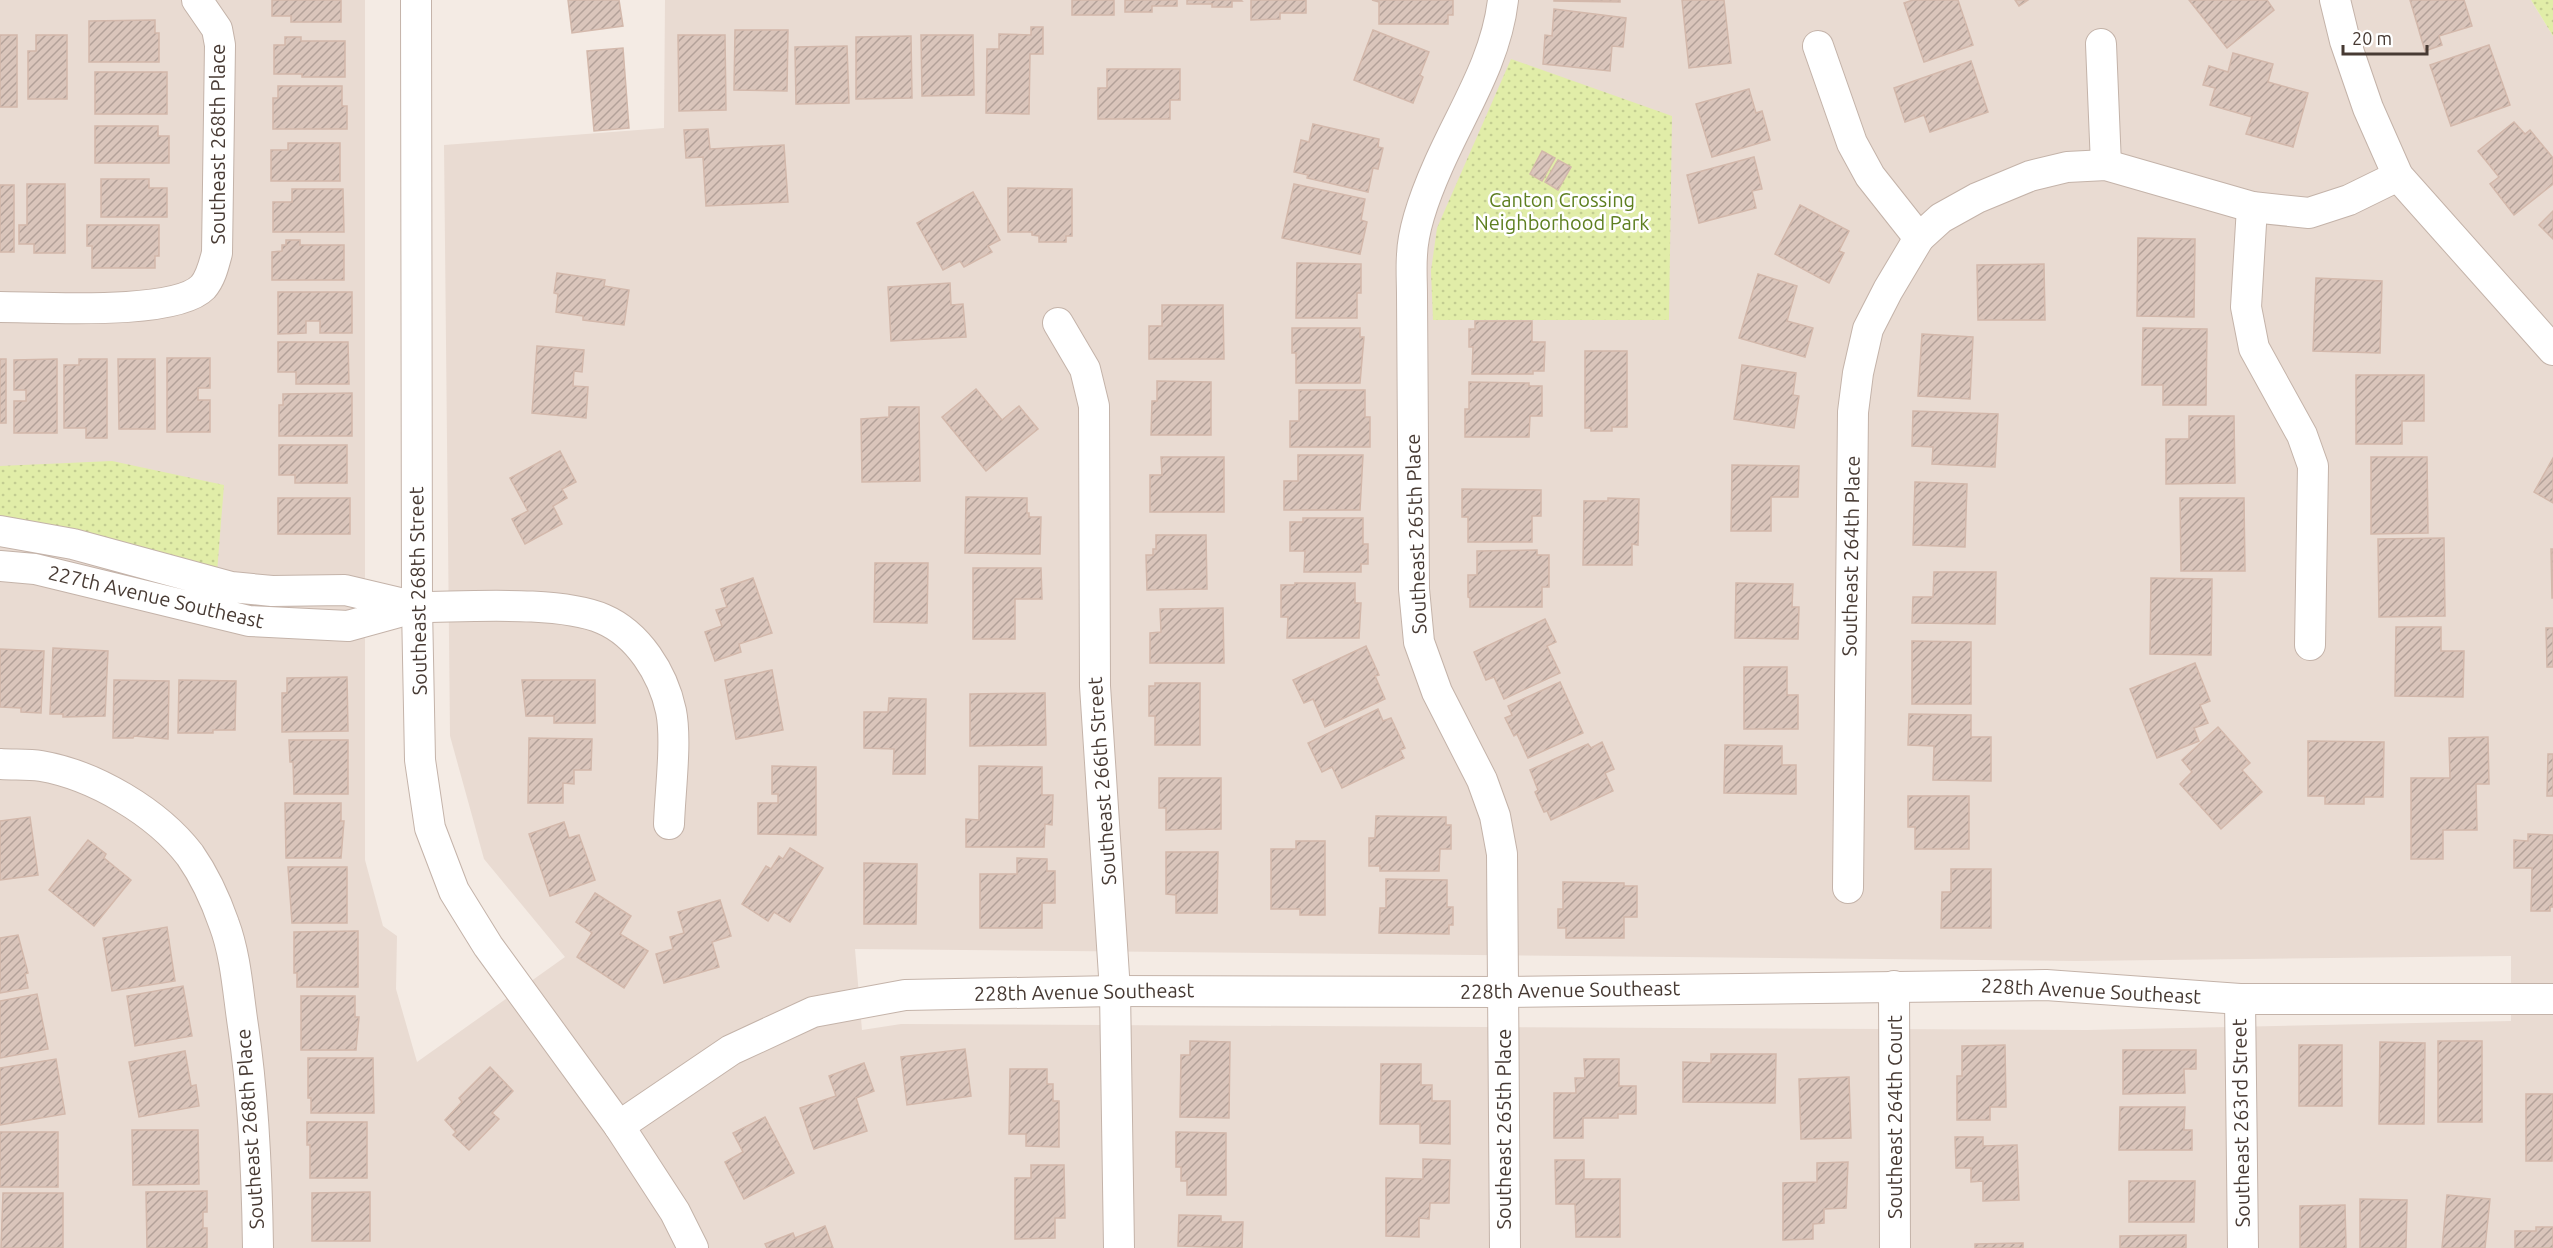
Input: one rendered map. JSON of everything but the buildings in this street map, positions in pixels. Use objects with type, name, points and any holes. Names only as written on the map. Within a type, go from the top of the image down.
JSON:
[{"type":"street","name":"Southeast 268th Street","points":[[416,0],[417,607],[420,760],[430,828],[454,891],[488,946],[619,1126],[675,1212],[693,1248]]},
{"type":"street","name":"Southeast 265th Place","points":[[1503,0],[1500,26],[1489,60],[1438,166],[1419,219],[1412,252],[1414,589],[1419,642],[1437,692],[1482,780],[1495,816],[1502,854],[1505,1248]]},
{"type":"street","points":[[2336,0],[2345,41],[2368,108],[2398,176],[2553,350]]},
{"type":"street","name":"Southeast 268th Place","points":[[0,307],[138,307],[184,299],[203,287],[218,253],[220,45],[217,29],[199,1]]},
{"type":"street","points":[[2102,44],[2106,165]]},
{"type":"street","points":[[1818,46],[1852,143],[1870,176],[1919,238],[1950,213],[1977,198],[2030,176],[2067,167],[2106,165],[2252,207],[2316,212],[2349,201],[2398,176]]},
{"type":"street","points":[[2252,207],[2246,307],[2254,348],[2302,435],[2313,466],[2310,645]]},
{"type":"street","name":"Southeast 264th Place","points":[[1848,888],[1853,412],[1858,373],[1868,329],[1919,238]]},
{"type":"street","name":"Southeast 266th Street","points":[[1058,323],[1085,369],[1094,406],[1095,686],[1115,991],[1119,1248]]},
{"type":"street","name":"227th Avenue Southeast","points":[[0,531],[73,544],[231,586],[272,591],[345,590],[417,607],[552,608],[601,618],[619,627],[637,644],[661,678],[671,712],[669,824]]},
{"type":"street","name":"227th Avenue Southeast","points":[[0,566],[35,569],[261,622],[348,626],[417,607]]},
{"type":"street","name":"Southeast 268th Place","points":[[0,764],[41,766],[90,781],[117,795],[149,814],[189,854],[201,873],[225,925],[239,994],[250,1070],[258,1248]]},
{"type":"street","name":"228th Avenue Southeast","points":[[619,1126],[731,1050],[813,1012],[905,995],[1115,991],[1503,992],[2046,985],[2240,999],[2553,999]]},
{"type":"street","name":"Southeast 264th Court","points":[[1894,986],[1895,1248]]},
{"type":"street","name":"Southeast 263rd Street","points":[[2240,999],[2242,1248]]},
{"type":"shaded area","points":[[0,0],[365,0],[365,860],[383,926],[397,936],[396,989],[417,1062],[565,957],[484,859],[450,736],[444,145],[664,128],[665,0],[2531,0],[2553,36],[2553,1248],[0,1248]],"holes":[[[855,949],[2076,961],[2511,956],[2511,1021],[2087,1030],[901,1024],[862,1030]]]},
{"type":"green space","points":[[2531,0],[2553,0],[2553,36]]},
{"type":"green space","name":"Canton Crossing Neighborhood Park","points":[[1511,59],[1672,116],[1669,320],[1433,320],[1431,271],[1437,228]]},
{"type":"green space","points":[[112,461],[224,485],[217,572],[0,517],[0,466]]}]
